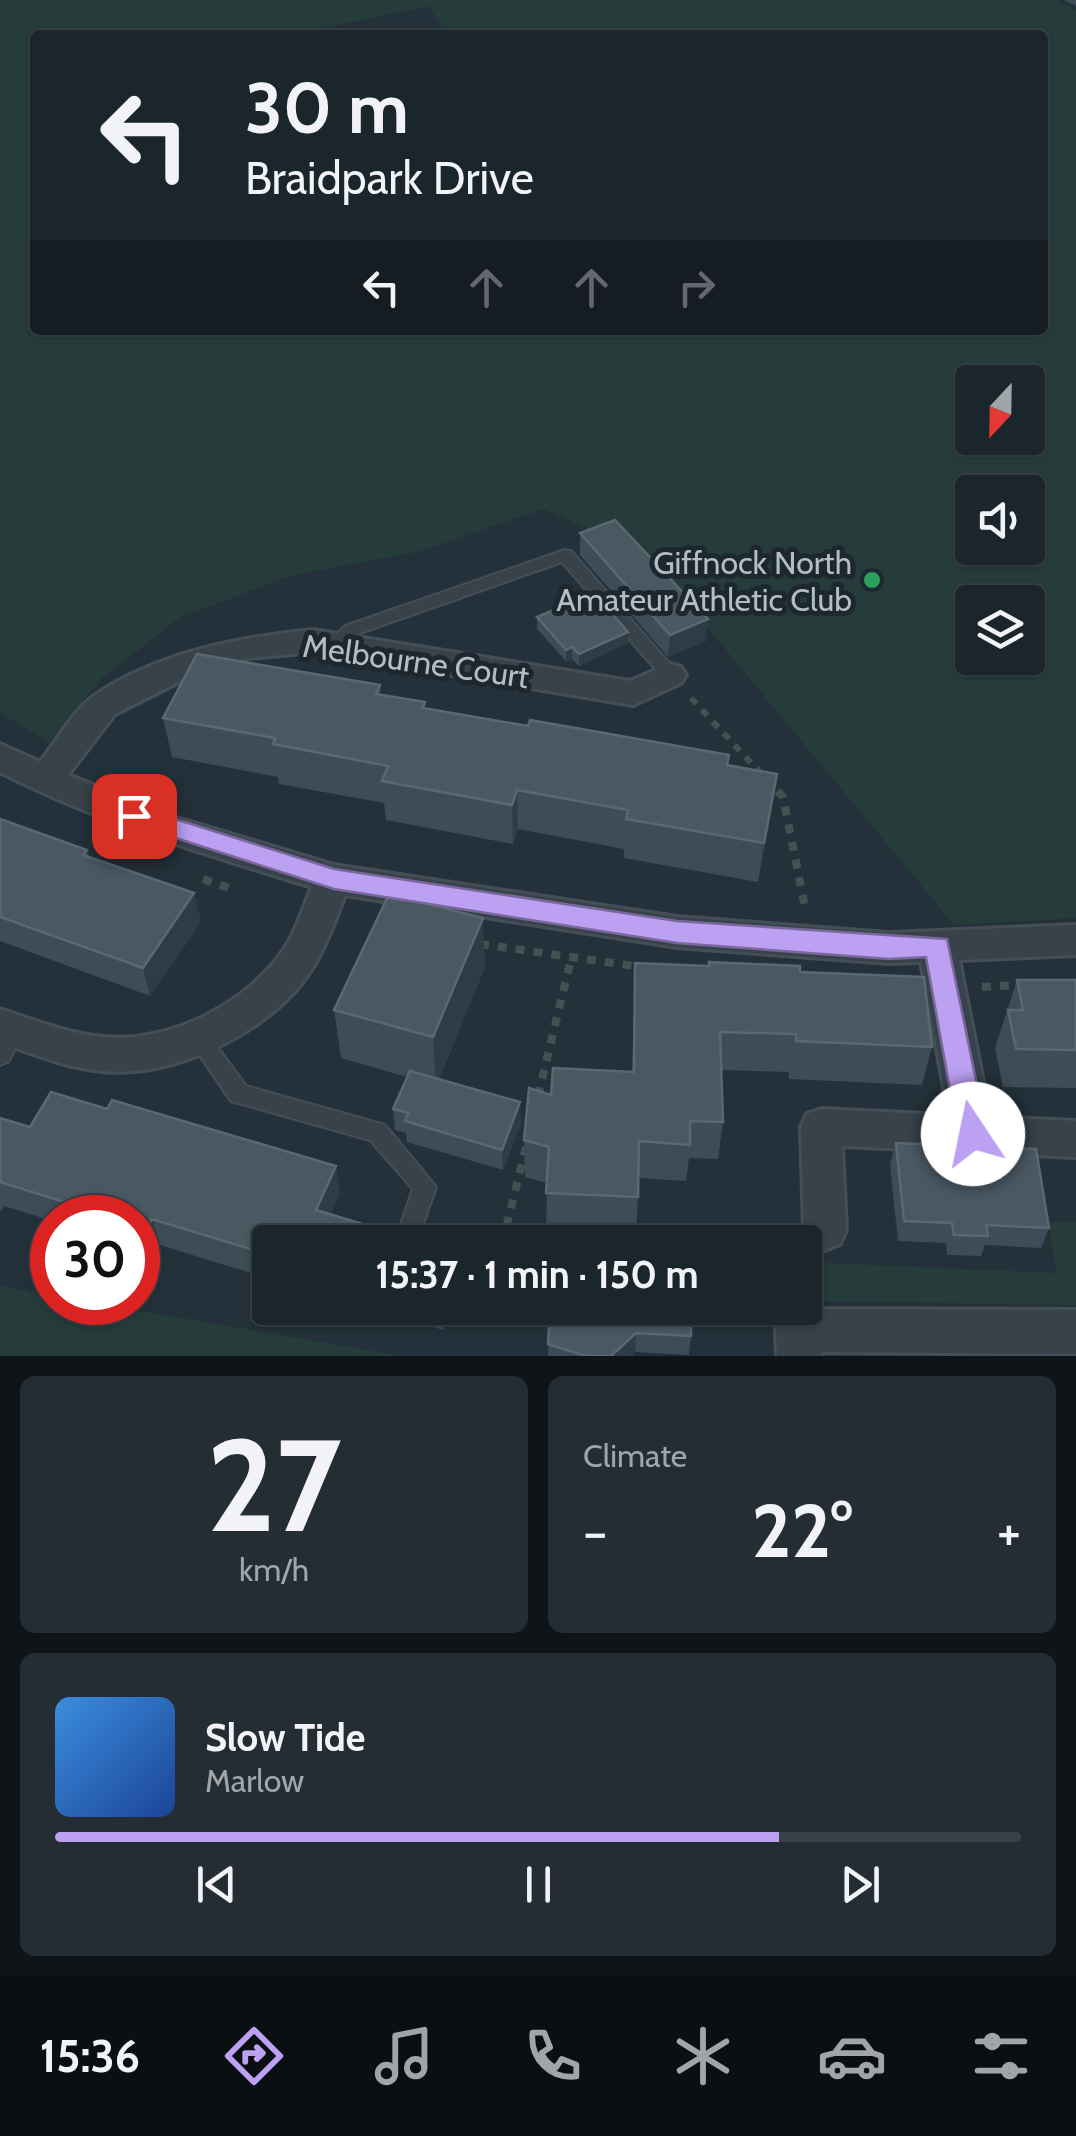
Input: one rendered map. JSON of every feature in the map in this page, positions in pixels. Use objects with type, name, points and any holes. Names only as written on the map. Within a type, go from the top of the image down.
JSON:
[{"type":"street","name":"Melbourne Court","points":[[45,780],[103,706],[182,666],[247,646],[314,642],[633,693],[670,675]]},
{"type":"street","points":[[0,757],[45,780],[164,827],[334,879],[677,932],[889,948],[1076,940]]},
{"type":"street","points":[[5,1037],[118,1055],[163,1048],[198,1035],[259,1003],[280,982],[300,955],[334,879]]},
{"type":"street","points":[[938,946],[973,1134]]},
{"type":"street","points":[[825,1230],[821,1126],[1076,1140]]},
{"type":"street","points":[[799,1356],[798,1330],[1076,1332]]},
{"type":"lane","points":[[336,645],[351,630],[565,554],[670,675]]},
{"type":"lane","points":[[198,1035],[239,1094],[377,1132],[424,1187],[412,1225]]},
{"type":"path","points":[[670,675],[784,797],[812,943]]},
{"type":"path","points":[[536,1105],[572,959]]},
{"type":"path","points":[[506,1225],[527,1141]]},
{"type":"green space","points":[[0,0],[1057,0],[1076,10],[1076,918],[954,925],[649,557],[544,509],[417,552],[293,575],[179,618],[101,679],[49,742],[0,713]]},
{"type":"green space","points":[[1049,1222],[1076,1222],[1076,1305],[822,1301],[822,1263],[1056,1273]]},
{"type":"green space","points":[[0,1286],[30,1291],[30,1325],[160,1325],[160,1314],[402,1356],[0,1356]]},
{"type":"building","points":[[615,520],[708,619],[670,635],[580,533]]},
{"type":"building","points":[[594,593],[628,632],[579,654],[572,647],[566,650],[537,617]]},
{"type":"building","points":[[197,654],[380,685],[376,694],[425,702],[423,708],[528,726],[530,720],[729,755],[727,765],[777,774],[764,843],[626,819],[628,810],[517,790],[512,805],[382,781],[388,766],[273,744],[275,738],[163,718]]},
{"type":"building","points":[[0,819],[87,850],[83,855],[194,893],[143,968],[0,917]]},
{"type":"building","points":[[389,894],[483,918],[433,1037],[334,1010]]},
{"type":"building","points":[[709,962],[800,966],[800,972],[924,977],[932,1047],[796,1041],[796,1034],[720,1032],[723,1122],[690,1121],[690,1145],[639,1141],[638,1197],[546,1193],[549,1147],[524,1140],[529,1088],[551,1095],[553,1068],[634,1072],[635,963],[709,966]]},
{"type":"building","points":[[1017,980],[1076,980],[1076,1050],[1016,1049],[1008,1010],[1023,1010]]},
{"type":"building","points":[[410,1071],[520,1102],[502,1150],[405,1121],[408,1113],[393,1109]]},
{"type":"building","points":[[51,1092],[107,1109],[112,1100],[336,1166],[316,1210],[366,1225],[252,1225],[252,1250],[160,1221],[160,1195],[42,1195],[0,1182],[0,1118],[30,1127]]},
{"type":"building","points":[[896,1143],[1036,1149],[1049,1228],[986,1225],[988,1236],[954,1235],[952,1223],[904,1221]]},
{"type":"building","points":[[549,1325],[691,1325],[691,1336],[636,1333],[611,1356],[586,1356],[548,1344]]},
{"type":"place","name":"Giffnock North Amateur Athletic Club","points":[[872,580]]},
{"type":"route","points":[[134,816],[334,879],[471,902],[677,932],[889,948],[938,946],[973,1134]]}]
